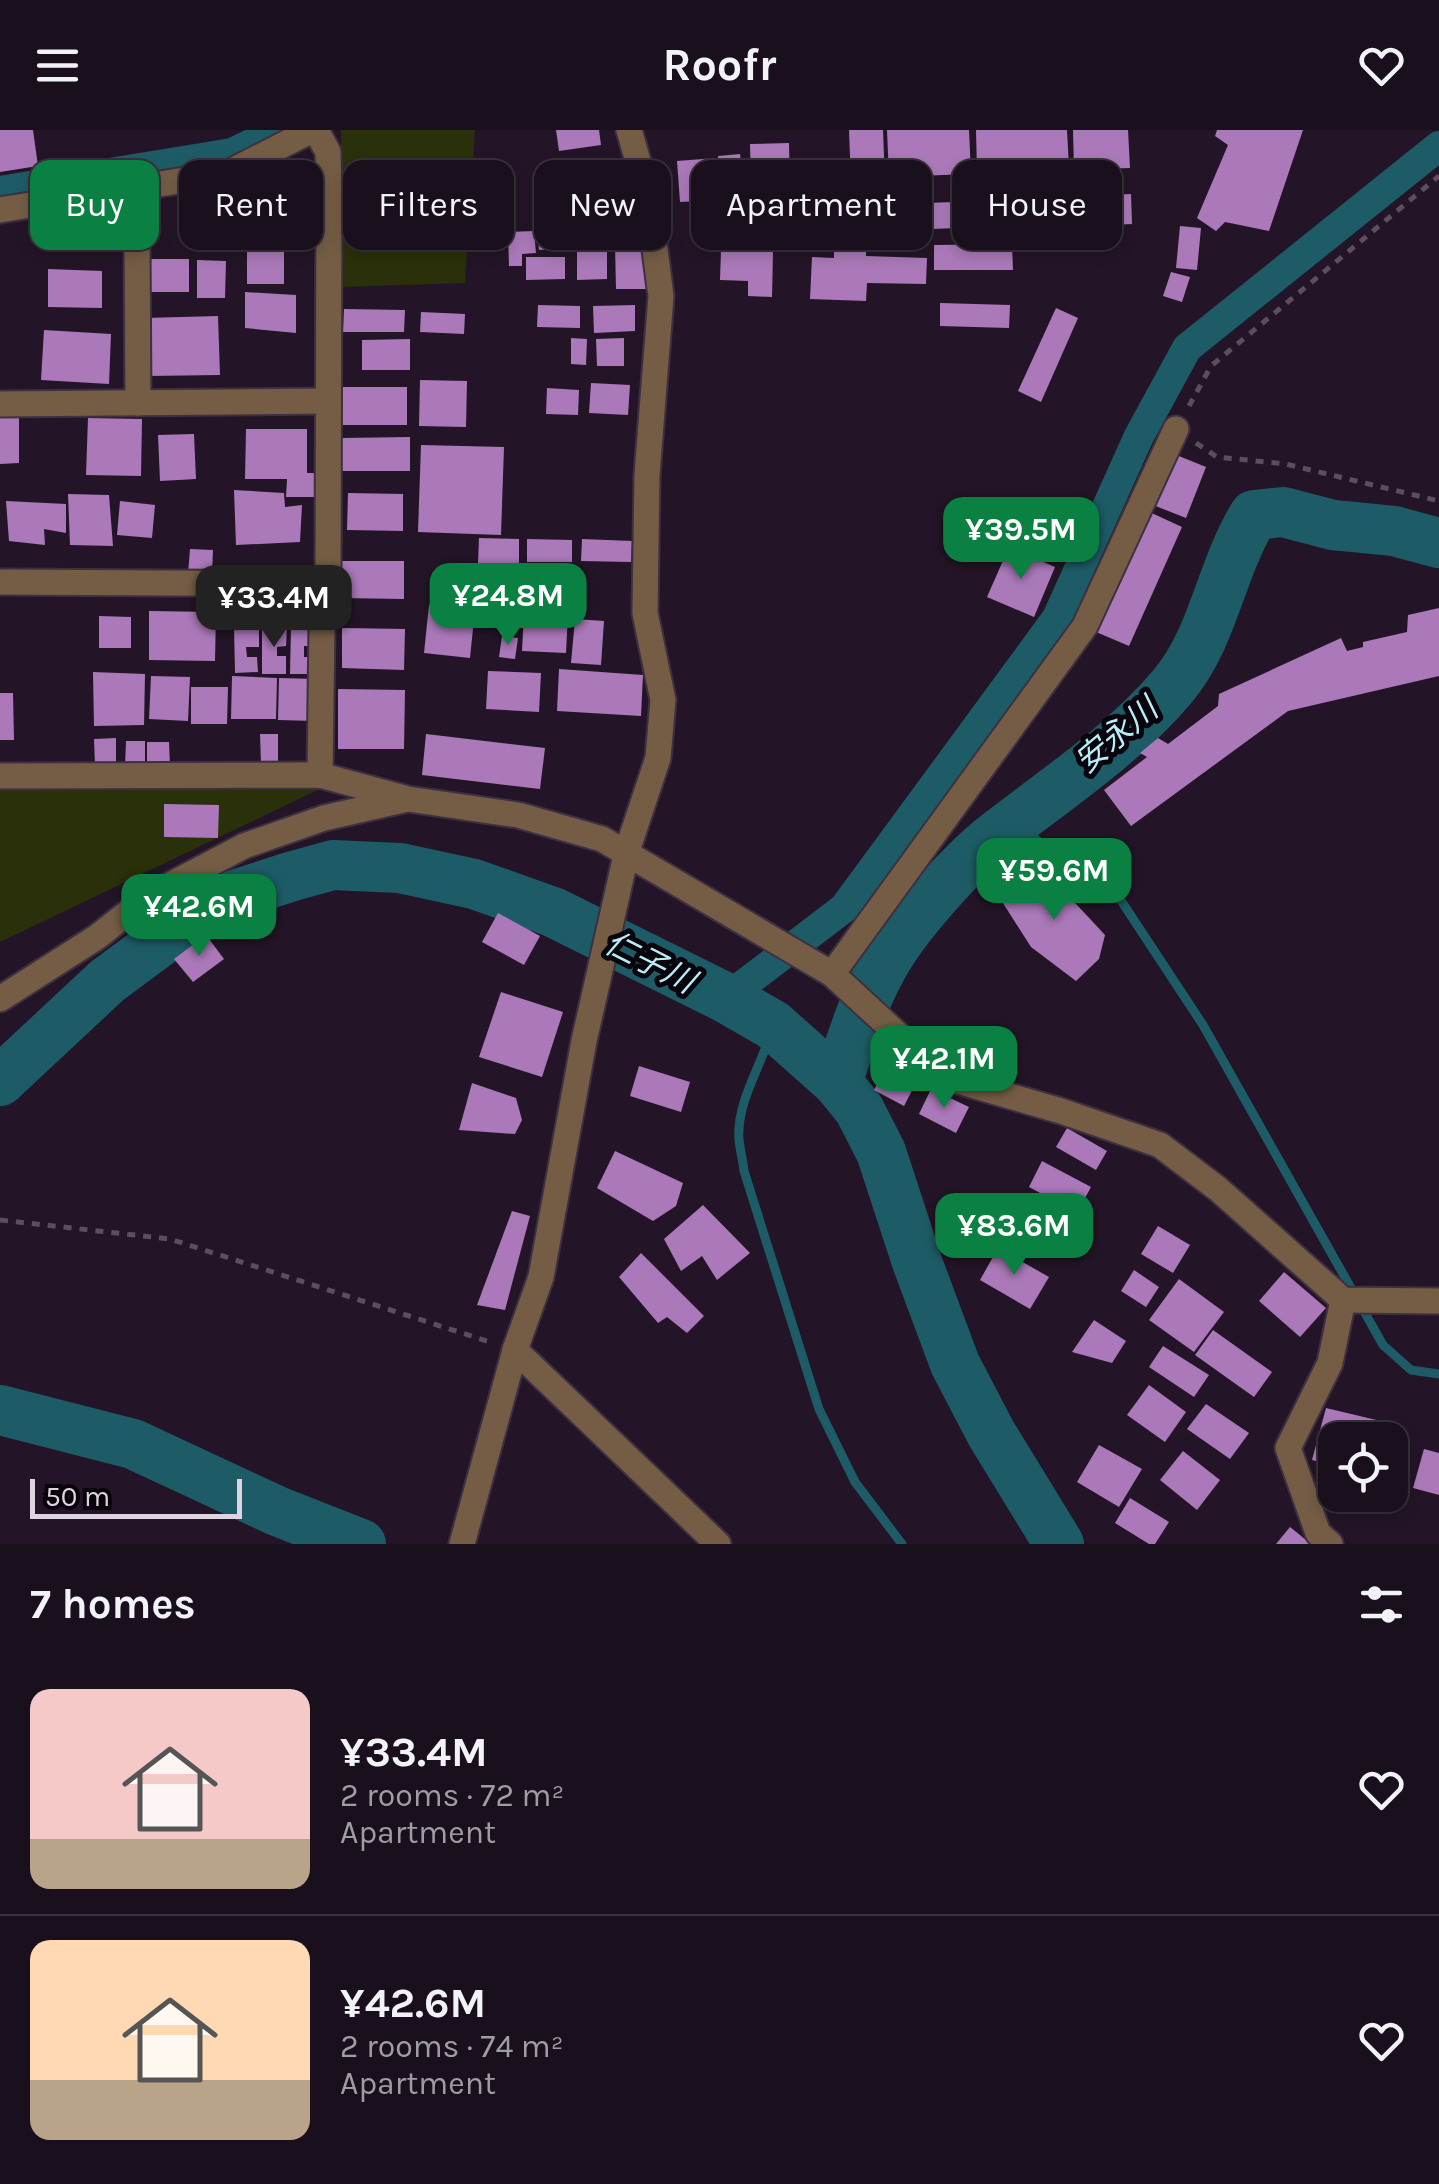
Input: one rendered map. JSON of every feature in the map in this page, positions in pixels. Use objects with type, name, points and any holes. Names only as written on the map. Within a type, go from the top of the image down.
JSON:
[{"type":"street","points":[[159,184],[228,173],[314,130],[328,152],[328,584],[322,626],[320,774]]},
{"type":"street","points":[[462,1544],[515,1350],[540,1277],[584,1041],[627,852],[658,758],[663,700],[646,613],[647,475],[661,296],[648,196],[629,130]]},
{"type":"street","points":[[0,210],[30,205]]},
{"type":"street","points":[[136,250],[138,403]]},
{"type":"street","points":[[0,404],[328,402]]},
{"type":"street","points":[[832,974],[1085,626],[1176,429]]},
{"type":"street","points":[[0,582],[328,584]]},
{"type":"street","points":[[0,776],[320,774],[408,799],[518,814],[602,839],[832,974],[944,1077],[1061,1110],[1160,1146],[1218,1189],[1343,1300],[1439,1302]]},
{"type":"street","points":[[0,999],[149,896],[244,846],[324,818],[408,799]]},
{"type":"street","points":[[1330,1544],[1318,1533],[1288,1448],[1330,1363],[1343,1300]]},
{"type":"street","points":[[515,1350],[718,1544]]},
{"type":"path","points":[[1439,176],[1210,366],[1176,429],[1216,456],[1286,464],[1439,501]]},
{"type":"path","points":[[0,1220],[170,1238],[515,1350]]},
{"type":"green space","points":[[341,130],[475,130],[473,160],[343,160],[343,250],[467,250],[465,283],[340,287]]},
{"type":"green space","points":[[0,783],[328,785],[0,942]]},
{"type":"building","points":[[0,130],[33,130],[37,160],[30,160],[30,167],[0,172]]},
{"type":"building","points":[[556,130],[599,130],[601,145],[559,151]]},
{"type":"building","points":[[849,130],[883,130],[884,160],[850,160]]},
{"type":"building","points":[[887,130],[969,130],[970,160],[952,160],[952,175],[932,175],[932,160],[888,160]]},
{"type":"building","points":[[976,130],[1067,130],[1069,160],[977,160]]},
{"type":"building","points":[[1073,130],[1128,130],[1130,168],[1122,168],[1122,160],[1074,160]]},
{"type":"building","points":[[1217,130],[1303,130],[1269,231],[1225,222],[1216,231],[1197,218],[1228,145],[1215,136]]},
{"type":"building","points":[[789,143],[789,160],[750,160],[750,144]]},
{"type":"building","points":[[740,154],[741,160],[719,160],[718,156]]},
{"type":"building","points":[[716,158],[691,160],[691,201],[680,202],[677,161]]},
{"type":"building","points":[[1122,194],[1131,194],[1132,224],[1122,224]]},
{"type":"building","points":[[952,202],[952,228],[932,229],[932,203]]},
{"type":"building","points":[[1180,226],[1201,228],[1197,270],[1176,268]]},
{"type":"building","points":[[534,231],[536,253],[522,254],[522,266],[509,266],[514,232]]},
{"type":"building","points":[[934,245],[952,245],[952,250],[1012,250],[1013,270],[934,270]]},
{"type":"building","points":[[247,250],[284,250],[284,284],[247,284]]},
{"type":"building","points":[[577,250],[607,250],[607,279],[577,280]]},
{"type":"building","points":[[615,250],[646,250],[646,289],[616,289]]},
{"type":"building","points":[[721,250],[773,251],[772,297],[748,296],[748,281],[720,280]]},
{"type":"building","points":[[834,250],[866,250],[866,256],[927,258],[926,284],[867,283],[866,301],[810,299],[812,257],[834,258]]},
{"type":"building","points":[[526,257],[565,257],[565,279],[526,280]]},
{"type":"building","points":[[149,259],[189,259],[189,292],[148,292]]},
{"type":"building","points":[[197,260],[226,261],[225,298],[197,298]]},
{"type":"building","points":[[48,269],[102,271],[102,308],[48,307]]},
{"type":"building","points":[[1171,272],[1190,277],[1182,302],[1163,296]]},
{"type":"building","points":[[245,292],[296,295],[296,333],[245,328]]},
{"type":"building","points":[[940,303],[1010,305],[1009,328],[940,326]]},
{"type":"building","points":[[538,305],[580,306],[580,328],[537,327]]},
{"type":"building","points":[[635,305],[635,331],[594,333],[593,306]]},
{"type":"building","points":[[1056,308],[1078,318],[1041,402],[1018,391]]},
{"type":"building","points":[[344,309],[405,310],[404,332],[343,332]]},
{"type":"building","points":[[421,312],[465,314],[464,334],[420,332]]},
{"type":"building","points":[[218,316],[220,375],[147,376],[145,318]]},
{"type":"building","points":[[44,330],[111,334],[109,384],[41,380]]},
{"type":"building","points":[[571,338],[587,339],[586,365],[571,364]]},
{"type":"building","points":[[624,338],[624,366],[597,366],[596,339]]},
{"type":"building","points":[[410,339],[410,370],[362,370],[362,340]]},
{"type":"building","points":[[420,380],[467,381],[466,427],[419,426]]},
{"type":"building","points":[[591,383],[630,385],[628,415],[589,413]]},
{"type":"building","points":[[340,387],[407,387],[407,425],[340,425]]},
{"type":"building","points":[[547,388],[579,390],[578,415],[546,414]]},
{"type":"building","points":[[0,417],[19,417],[19,463],[0,464]]},
{"type":"building","points":[[88,418],[142,419],[141,476],[86,475]]},
{"type":"building","points":[[246,429],[307,429],[307,473],[320,473],[320,497],[286,497],[287,479],[245,479]]},
{"type":"building","points":[[194,434],[196,479],[160,481],[158,435]]},
{"type":"building","points":[[410,437],[410,471],[342,471],[342,438]]},
{"type":"building","points":[[421,445],[504,447],[501,535],[418,532]]},
{"type":"building","points":[[1169,452],[1206,467],[1186,518],[1148,503]]},
{"type":"building","points":[[234,490],[284,493],[285,507],[302,505],[300,542],[236,545]]},
{"type":"building","points":[[348,493],[403,494],[403,531],[347,530]]},
{"type":"building","points":[[68,494],[109,495],[113,546],[70,545]]},
{"type":"building","points":[[6,501],[66,504],[66,533],[44,529],[45,545],[9,541]]},
{"type":"building","points":[[120,501],[155,505],[152,538],[117,535]]},
{"type":"building","points":[[1143,509],[1182,527],[1129,646],[1089,629]]},
{"type":"building","points":[[1060,516],[1078,526],[1066,547],[1049,537]]},
{"type":"building","points":[[479,538],[519,539],[519,563],[478,563]]},
{"type":"building","points":[[527,539],[572,540],[572,562],[527,562]]},
{"type":"building","points":[[582,539],[632,541],[631,562],[581,561]]},
{"type":"building","points":[[1009,547],[1055,567],[1034,617],[987,597]]},
{"type":"building","points":[[190,549],[213,550],[212,575],[188,574]]},
{"type":"building","points":[[338,561],[404,561],[404,599],[338,598]]},
{"type":"building","points":[[429,605],[475,609],[470,658],[424,653]]},
{"type":"building","points":[[1439,608],[1439,676],[1288,711],[1131,826],[1104,790],[1147,757],[1140,753],[1158,738],[1168,744],[1218,706],[1219,694],[1341,638],[1347,651],[1363,647],[1363,642],[1407,632],[1408,615]]},
{"type":"building","points":[[149,611],[216,612],[215,661],[149,660]]},
{"type":"building","points":[[524,611],[568,614],[566,653],[522,651]]},
{"type":"building","points":[[99,616],[131,617],[131,648],[99,648]]},
{"type":"building","points":[[575,619],[604,621],[601,665],[571,663]]},
{"type":"building","points":[[259,625],[259,647],[246,647],[247,657],[257,657],[258,672],[235,673],[234,626]]},
{"type":"building","points":[[262,626],[287,626],[286,646],[277,647],[277,656],[286,656],[286,674],[262,674]]},
{"type":"building","points":[[291,626],[316,626],[316,646],[304,646],[304,657],[315,657],[315,674],[290,674]]},
{"type":"building","points":[[342,628],[405,629],[404,670],[342,668]]},
{"type":"building","points":[[502,636],[518,638],[515,659],[499,657]]},
{"type":"building","points":[[559,669],[643,675],[641,716],[557,711]]},
{"type":"building","points":[[488,671],[541,673],[539,712],[486,709]]},
{"type":"building","points":[[93,672],[145,674],[144,725],[94,726]]},
{"type":"building","points":[[151,676],[190,677],[188,721],[149,719]]},
{"type":"building","points":[[232,676],[277,678],[276,719],[231,719]]},
{"type":"building","points":[[279,678],[316,679],[315,721],[278,720]]},
{"type":"building","points":[[191,687],[228,687],[227,724],[191,724]]},
{"type":"building","points":[[338,689],[405,690],[404,749],[338,749]]},
{"type":"building","points":[[0,693],[13,693],[14,740],[0,740]]},
{"type":"building","points":[[260,734],[278,734],[278,766],[261,766]]},
{"type":"building","points":[[426,734],[545,748],[540,789],[422,775]]},
{"type":"building","points":[[116,738],[116,764],[95,765],[94,739]]},
{"type":"building","points":[[126,741],[145,741],[145,768],[125,767]]},
{"type":"building","points":[[147,742],[169,742],[170,767],[147,767]]},
{"type":"building","points":[[164,804],[219,805],[218,838],[164,837]]},
{"type":"building","points":[[1038,863],[1105,935],[1099,959],[1076,981],[1031,947],[1001,900]]},
{"type":"building","points":[[498,913],[540,936],[524,965],[482,942]]},
{"type":"building","points":[[206,935],[224,959],[193,982],[174,959]]},
{"type":"building","points":[[501,992],[563,1012],[542,1077],[479,1057]]},
{"type":"building","points":[[889,1062],[919,1077],[904,1106],[874,1090]]},
{"type":"building","points":[[639,1066],[690,1082],[681,1112],[630,1096]]},
{"type":"building","points":[[472,1083],[516,1098],[522,1120],[515,1134],[459,1130]]},
{"type":"building","points":[[931,1089],[969,1107],[956,1133],[919,1114]]},
{"type":"building","points":[[1067,1128],[1107,1151],[1096,1170],[1056,1147]]},
{"type":"building","points":[[615,1151],[683,1183],[676,1206],[653,1221],[597,1188]]},
{"type":"building","points":[[1042,1161],[1091,1187],[1077,1213],[1029,1187]]},
{"type":"building","points":[[1018,1202],[1067,1228],[1053,1255],[1004,1228]]},
{"type":"building","points":[[703,1205],[750,1253],[717,1280],[702,1256],[681,1271],[664,1239]]},
{"type":"building","points":[[512,1211],[530,1216],[505,1310],[477,1305]]},
{"type":"building","points":[[1158,1226],[1190,1245],[1173,1273],[1141,1254]]},
{"type":"building","points":[[998,1248],[1049,1277],[1030,1309],[980,1280]]},
{"type":"building","points":[[641,1253],[704,1316],[687,1333],[667,1317],[658,1323],[619,1277]]},
{"type":"building","points":[[1134,1270],[1159,1287],[1146,1307],[1121,1291]]},
{"type":"building","points":[[1284,1272],[1326,1308],[1300,1337],[1259,1301]]},
{"type":"building","points":[[1179,1279],[1224,1312],[1194,1352],[1149,1320]]},
{"type":"building","points":[[1094,1320],[1126,1341],[1112,1363],[1072,1352]]},
{"type":"building","points":[[1213,1330],[1272,1372],[1254,1397],[1195,1355]]},
{"type":"building","points":[[1163,1346],[1209,1375],[1194,1397],[1149,1367]]},
{"type":"building","points":[[1149,1385],[1186,1412],[1165,1442],[1127,1415]]},
{"type":"building","points":[[1206,1404],[1249,1433],[1230,1459],[1187,1429]]},
{"type":"building","points":[[1326,1408],[1385,1422],[1322,1422]]},
{"type":"building","points":[[1318,1438],[1318,1462],[1312,1460]]},
{"type":"building","points":[[1099,1445],[1142,1469],[1119,1507],[1077,1482]]},
{"type":"building","points":[[1424,1449],[1439,1453],[1439,1495],[1413,1488]]},
{"type":"building","points":[[1183,1451],[1220,1480],[1197,1510],[1160,1480]]},
{"type":"building","points":[[1130,1498],[1169,1522],[1155,1544],[1115,1523]]},
{"type":"building","points":[[1290,1527],[1311,1544],[1276,1544]]},
{"type":"waterway","points":[[0,191],[232,153],[280,130]]},
{"type":"waterway","points":[[726,998],[844,908],[1057,618],[1139,436],[1187,348],[1439,146]]},
{"type":"waterway","name":"安永川","points":[[837,1082],[875,981],[891,952],[934,897],[997,835],[1132,728],[1186,668],[1254,515],[1283,512],[1333,525],[1394,531],[1439,543]]},
{"type":"waterway","points":[[1017,822],[1120,899],[1203,1025],[1383,1345],[1411,1370],[1439,1374]]},
{"type":"waterway","name":"仁子川","points":[[0,1081],[107,981],[165,938],[234,895],[293,876],[333,865],[400,868],[474,884],[553,912],[773,1025],[837,1082],[859,1109],[881,1152],[955,1364],[991,1433],[1059,1544]]},
{"type":"waterway","points":[[773,1025],[739,1125],[744,1171],[819,1409],[855,1482],[902,1544]]},
{"type":"waterway","points":[[0,1410],[133,1444],[277,1511],[361,1544]]}]
